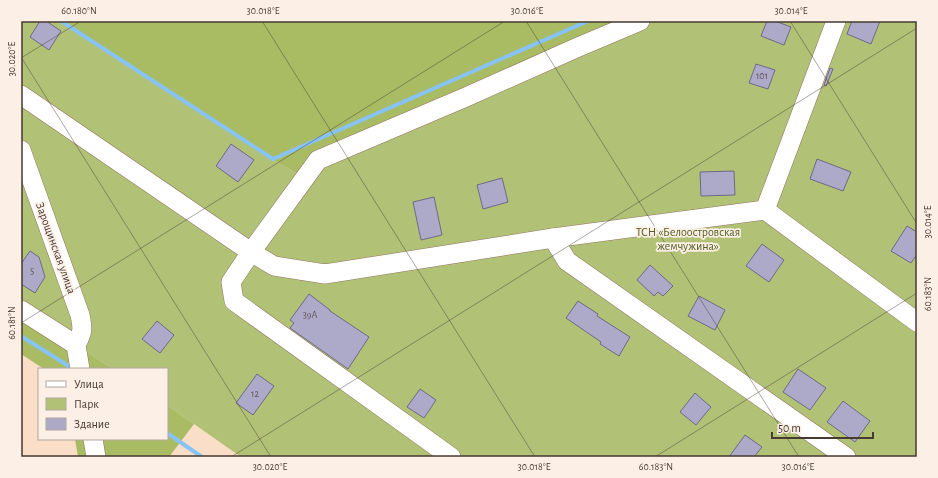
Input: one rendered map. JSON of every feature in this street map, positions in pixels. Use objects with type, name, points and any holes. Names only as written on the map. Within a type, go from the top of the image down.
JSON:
[{"type":"street","points":[[451,457],[234,301],[231,282],[318,160],[640,21]]},
{"type":"street","points":[[765,210],[836,21]]},
{"type":"street","points":[[21,95],[251,252],[274,266],[325,274],[553,238],[765,210],[917,322]]},
{"type":"street","name":"Зарощинская улица","points":[[21,150],[80,315],[82,325],[81,334],[76,345]]},
{"type":"street","points":[[553,238],[567,261],[846,457]]},
{"type":"street","points":[[21,310],[76,345],[80,368]]},
{"type":"street","points":[[93,440],[96,457]]},
{"type":"green space","name":"ТСН «Белоостровская жемчужина»","points":[[21,21],[61,21],[270,158],[305,178],[318,160],[642,21],[917,21],[917,457],[241,457],[168,406],[168,368],[111,368],[21,310]]},
{"type":"green space","points":[[61,21],[642,21],[318,160],[305,178],[270,158]]},
{"type":"green space","points":[[21,310],[111,368],[42,368],[21,354]]},
{"type":"green space","points":[[168,406],[194,424],[169,457],[78,457],[75,440],[168,440]]},
{"type":"building","points":[[40,21],[46,21],[61,31],[49,50],[30,37]]},
{"type":"building","points":[[767,21],[775,21],[791,27],[784,45],[761,36]]},
{"type":"building","points":[[852,21],[880,21],[871,44],[847,34]]},
{"type":"building","points":[[756,64],[775,70],[768,89],[749,83]]},
{"type":"building","points":[[830,68],[833,69],[826,86],[824,85]]},
{"type":"building","points":[[231,144],[254,160],[238,182],[216,166]]},
{"type":"building","points":[[817,159],[851,172],[843,191],[810,179]]},
{"type":"building","points":[[734,171],[735,195],[701,196],[700,172]]},
{"type":"building","points":[[502,178],[508,202],[483,209],[477,185]]},
{"type":"building","points":[[434,197],[442,235],[421,240],[413,202]]},
{"type":"building","points":[[907,226],[917,232],[917,254],[911,263],[891,251]]},
{"type":"building","points":[[762,244],[784,260],[769,282],[746,266]]},
{"type":"building","points":[[30,251],[39,257],[45,277],[35,293],[21,284],[21,264]]},
{"type":"building","points":[[650,265],[673,286],[663,296],[658,292],[654,296],[637,280]]},
{"type":"building","points":[[309,294],[330,311],[369,337],[348,369],[290,328],[294,323],[290,320]]},
{"type":"building","points":[[699,296],[725,310],[715,330],[688,316]]},
{"type":"building","points":[[578,301],[598,314],[597,316],[630,337],[619,356],[600,344],[601,342],[566,318]]},
{"type":"building","points":[[157,321],[174,335],[160,353],[142,339]]},
{"type":"building","points":[[798,369],[826,388],[810,410],[783,392]]},
{"type":"building","points":[[257,374],[274,386],[253,415],[236,403]]},
{"type":"building","points":[[420,389],[436,400],[424,418],[407,407]]},
{"type":"building","points":[[695,393],[711,407],[696,425],[680,412]]},
{"type":"building","points":[[843,401],[870,421],[855,442],[827,422]]},
{"type":"building","points":[[745,435],[762,447],[754,457],[729,457]]},
{"type":"waterway","points":[[61,21],[273,159],[588,21]]},
{"type":"waterway","points":[[21,336],[70,367]]},
{"type":"waterway","points":[[168,434],[202,457]]}]
